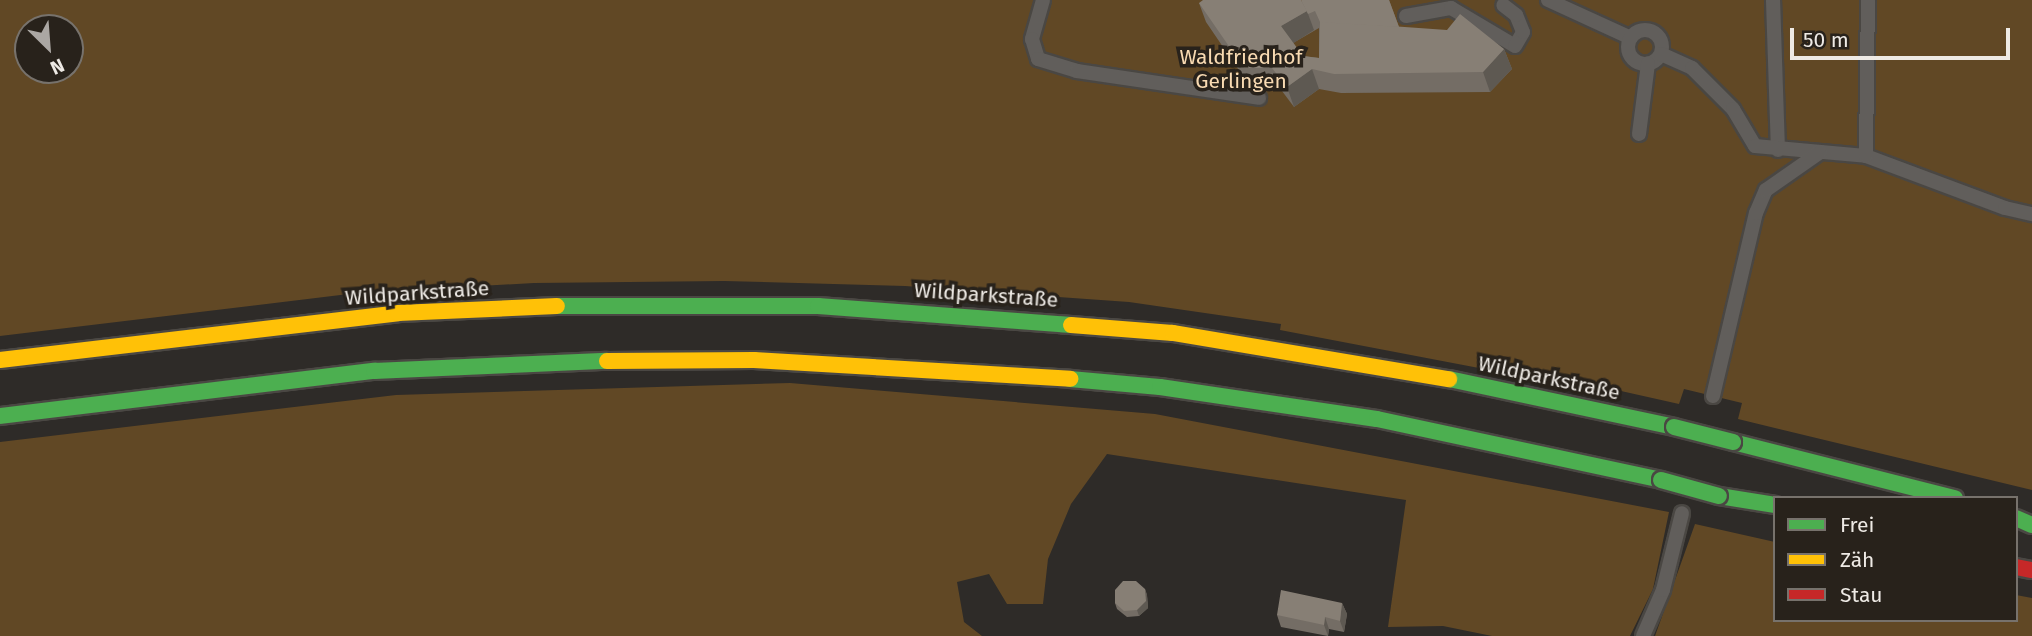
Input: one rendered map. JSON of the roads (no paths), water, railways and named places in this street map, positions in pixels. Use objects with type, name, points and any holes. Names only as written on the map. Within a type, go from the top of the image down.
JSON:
[{"type":"highway","name":"Wildparkstraße","points":[[0,360],[398,313],[609,304],[818,306],[1174,333],[1385,366],[1674,427],[1947,496]]},
{"type":"highway","points":[[0,416],[163,393],[374,371],[585,361],[754,360],[964,369],[1160,387],[1377,419],[1661,480],[1719,496],[1773,505]]},
{"type":"lane","points":[[1043,0],[1032,39],[1038,59],[1077,71],[1259,98]]},
{"type":"lane","points":[[1548,0],[1568,6],[1631,38]]},
{"type":"lane","points":[[1773,0],[1778,150]]},
{"type":"lane","points":[[1866,156],[1868,0]]},
{"type":"lane","points":[[1406,16],[1447,4],[1484,24],[1514,46],[1523,32],[1516,15],[1506,3],[1484,24]]},
{"type":"lane","points":[[1648,64],[1632,59],[1628,49],[1631,38],[1645,31],[1655,34],[1661,54],[1692,68],[1732,109],[1755,146],[1866,156],[2005,208],[2032,214]]},
{"type":"lane","points":[[1639,134],[1648,64],[1661,54]]},
{"type":"lane","points":[[1713,396],[1756,213],[1766,190],[1819,153]]},
{"type":"lane","points":[[1643,636],[1663,590],[1682,513]]},
{"type":"park label","name":"Waldfriedhof Gerlingen","points":[[1241,69]]}]
